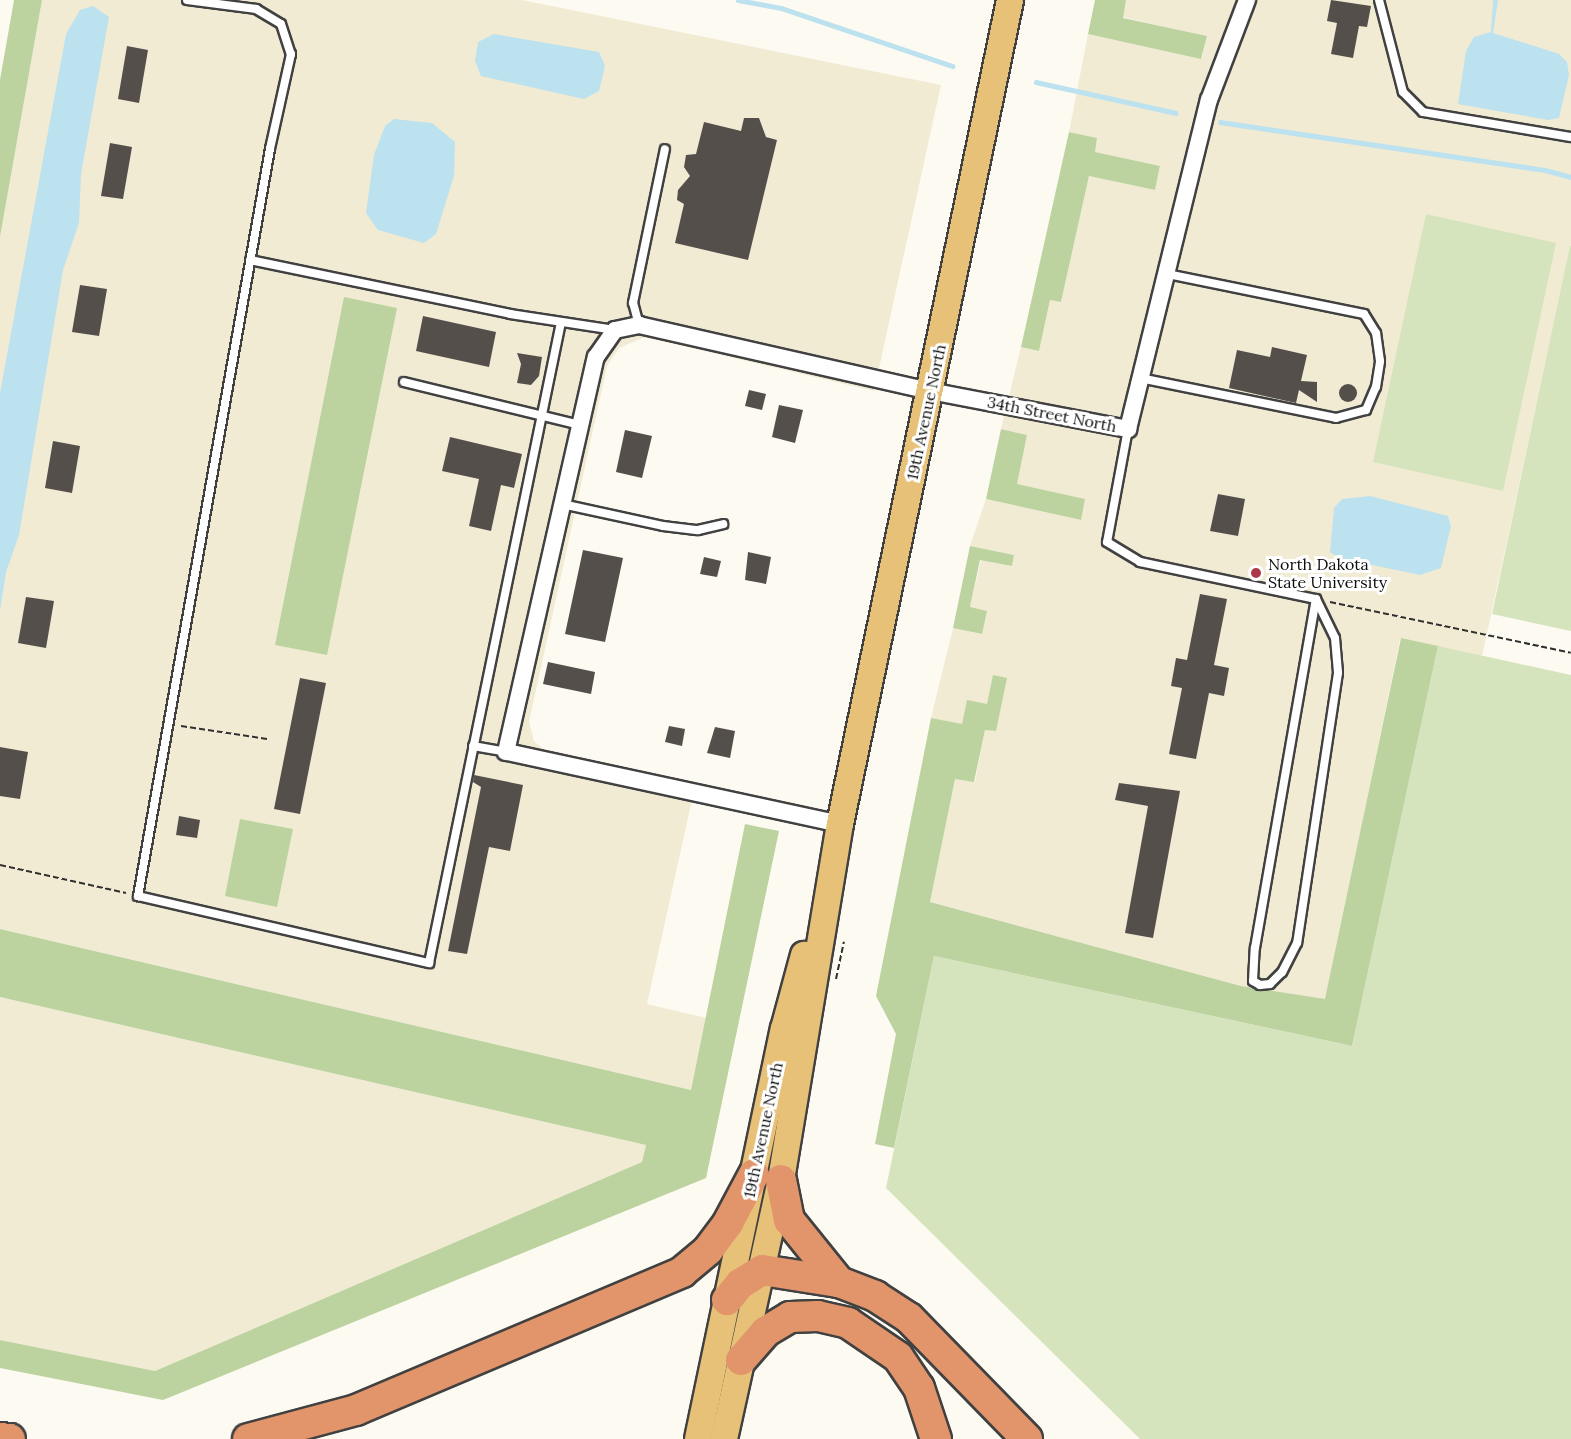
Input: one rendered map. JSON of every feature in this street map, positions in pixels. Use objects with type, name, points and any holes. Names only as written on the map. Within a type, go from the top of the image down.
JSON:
[{"type":"highway","points":[[248,1439],[356,1410],[682,1272],[708,1250],[767,1177],[789,1220],[839,1282]]},
{"type":"highway","points":[[727,1300],[740,1284],[762,1270],[839,1282],[875,1296],[909,1318],[1027,1439]]},
{"type":"highway","points":[[741,1360],[765,1332],[790,1317],[818,1316],[848,1323],[898,1357],[919,1388],[936,1439]]},
{"type":"highway","points":[[0,1438],[10,1439]]},
{"type":"main road","name":"19th Avenue North","points":[[698,1439],[727,1300],[767,1177],[1010,0]]},
{"type":"main road","name":"19th Avenue North","points":[[724,1439],[762,1270],[767,1177]]},
{"type":"street","points":[[1128,429],[1163,273],[1219,65],[1246,0]]},
{"type":"street","name":"34th Street North","points":[[639,325],[930,391],[1128,429]]},
{"type":"street","points":[[639,325],[615,330],[596,357],[583,425],[562,504],[506,752],[840,824]]},
{"type":"lane","points":[[187,0],[256,9],[281,24],[291,54],[250,260],[138,896],[429,963],[561,322]]},
{"type":"lane","points":[[1379,0],[1404,92],[1423,112],[1571,137]]},
{"type":"lane","points":[[639,325],[633,303],[664,149]]},
{"type":"lane","points":[[250,260],[561,322],[615,330]]},
{"type":"lane","points":[[1138,378],[1336,418],[1366,410],[1376,387],[1380,361],[1376,333],[1364,314],[1163,273]]},
{"type":"lane","points":[[404,382],[583,425]]},
{"type":"lane","name":"34th Street North","points":[[1128,429],[1107,542],[1140,562],[1316,599]]},
{"type":"lane","points":[[562,504],[663,526],[698,530],[723,524]]},
{"type":"lane","points":[[1316,599],[1335,638],[1338,673],[1297,943],[1282,972],[1270,984],[1260,985],[1253,981],[1255,948],[1316,599]]},
{"type":"lane","points":[[474,747],[506,752]]},
{"type":"path","points":[[1316,599],[1571,653]]},
{"type":"path","points":[[169,725],[267,739]]},
{"type":"path","points":[[0,865],[138,896]]},
{"type":"shaded area","points":[[42,0],[522,0],[941,85],[874,391],[645,337],[619,348],[607,366],[529,722],[534,741],[550,755],[695,786],[647,1004],[706,1018],[691,1090],[0,929],[0,237]]},
{"type":"shaded area","points":[[1126,0],[1571,0],[1571,245],[1482,656],[1400,639],[1326,1000],[1241,986],[930,902],[955,778],[975,782],[985,729],[995,731],[987,704],[962,725],[931,718],[953,628],[982,634],[970,608],[981,560],[1012,566],[1014,555],[970,546],[986,499],[1080,520],[1085,499],[1016,484],[1027,435],[1001,429],[1021,347],[1039,351],[1050,300],[1061,302],[1089,176],[1155,190],[1160,166],[1094,152],[1097,138],[1069,132],[1088,34],[1202,58],[1206,36],[1122,17]]},
{"type":"shaded area","points":[[0,997],[646,1145],[642,1162],[155,1371],[0,1340]]},
{"type":"green space","points":[[14,0],[42,0],[0,237],[0,80]]},
{"type":"green space","points":[[1095,0],[1126,0],[1123,18],[1207,36],[1201,59],[1088,34]]},
{"type":"green space","points":[[1069,132],[1097,138],[1095,152],[1160,166],[1155,190],[1089,176],[1061,302],[1050,300],[1039,351],[1021,347]]},
{"type":"green space","points":[[1426,214],[1556,243],[1503,491],[1373,462]]},
{"type":"green space","points":[[1571,246],[1571,631],[1492,614]]},
{"type":"green space","points":[[344,297],[397,308],[327,655],[275,645]]},
{"type":"green space","points":[[1001,429],[1027,435],[1017,484],[1085,499],[1081,520],[986,499]]},
{"type":"green space","points":[[970,546],[1014,555],[1012,566],[980,560],[970,607],[987,611],[982,634],[953,628]]},
{"type":"green space","points":[[1401,638],[1438,646],[1352,1046],[934,956],[894,1148],[875,1144],[896,1034],[876,996],[931,718],[962,724],[967,700],[987,704],[993,675],[1007,678],[996,731],[985,730],[974,782],[955,779],[930,902],[1241,986],[1325,999]]},
{"type":"green space","points":[[1438,646],[1571,675],[1571,1439],[1140,1439],[886,1188],[934,956],[1352,1046]]},
{"type":"green space","points":[[240,819],[293,829],[277,907],[225,896]]},
{"type":"green space","points":[[745,824],[779,831],[706,1178],[163,1400],[0,1368],[0,1340],[155,1371],[642,1162],[646,1145],[0,997],[0,929],[691,1090]]},
{"type":"water","points":[[1493,0],[1498,0],[1493,33],[1559,54],[1567,62],[1569,75],[1559,118],[1548,120],[1458,104],[1466,51],[1474,37],[1491,32]]},
{"type":"water","points":[[93,6],[109,17],[81,174],[79,223],[63,270],[19,535],[6,572],[0,611],[0,393],[66,34],[80,10]]},
{"type":"water","points":[[494,34],[599,52],[605,66],[599,91],[584,99],[481,76],[475,61],[478,42]]},
{"type":"water","points":[[394,119],[432,123],[455,142],[454,176],[436,234],[424,243],[378,230],[366,213],[374,155],[385,126]]},
{"type":"water","points":[[1370,496],[1448,516],[1451,526],[1441,568],[1420,575],[1339,558],[1330,552],[1334,508],[1342,499]]},
{"type":"building","points":[[1331,0],[1371,6],[1367,27],[1359,26],[1353,58],[1331,54],[1337,23],[1327,21]]},
{"type":"building","points":[[127,46],[148,50],[139,103],[118,99]]},
{"type":"building","points":[[744,118],[759,118],[766,137],[777,140],[748,260],[675,243],[684,204],[677,200],[678,190],[690,176],[684,167],[686,155],[696,154],[704,122],[741,131]]},
{"type":"building","points":[[110,143],[132,147],[123,199],[101,196]]},
{"type":"building","points":[[80,285],[107,289],[99,336],[72,332]]},
{"type":"building","points":[[423,316],[496,332],[489,367],[416,351]]},
{"type":"building","points":[[1272,347],[1307,355],[1301,381],[1317,382],[1317,402],[1299,390],[1296,403],[1229,388],[1237,350],[1270,357]]},
{"type":"building","points":[[517,353],[542,357],[539,376],[531,385],[517,383],[521,364]]},
{"type":"building","points":[[1344,384],[1352,384],[1357,389],[1355,400],[1344,402],[1339,397],[1339,389]]},
{"type":"building","points":[[749,390],[766,394],[762,410],[745,406]]},
{"type":"building","points":[[779,405],[803,410],[795,443],[772,437]]},
{"type":"building","points":[[625,430],[652,436],[642,478],[616,472]]},
{"type":"building","points":[[450,437],[522,454],[514,488],[501,485],[491,531],[469,526],[479,479],[442,471]]},
{"type":"building","points":[[53,441],[80,446],[72,493],[45,488]]},
{"type":"building","points":[[1218,494],[1245,499],[1238,536],[1210,531]]},
{"type":"building","points":[[583,550],[623,558],[605,642],[565,634]]},
{"type":"building","points":[[748,552],[771,557],[766,584],[745,580]]},
{"type":"building","points":[[704,557],[721,561],[717,577],[700,574]]},
{"type":"building","points":[[1200,594],[1227,599],[1214,665],[1229,668],[1224,696],[1209,693],[1196,759],[1169,754],[1182,688],[1171,686],[1176,658],[1187,660]]},
{"type":"building","points":[[26,597],[54,601],[46,648],[18,643]]},
{"type":"building","points":[[548,662],[595,672],[591,694],[543,684]]},
{"type":"building","points":[[300,678],[326,683],[300,814],[274,809]]},
{"type":"building","points":[[669,726],[685,729],[682,746],[665,742]]},
{"type":"building","points":[[715,727],[735,731],[730,758],[707,753]]},
{"type":"building","points":[[0,747],[28,752],[20,799],[0,796]]},
{"type":"building","points":[[474,775],[523,785],[510,851],[489,847],[467,954],[448,951],[481,787],[473,782]]},
{"type":"building","points":[[1119,783],[1180,791],[1153,938],[1125,933],[1148,806],[1115,800]]},
{"type":"building","points":[[179,816],[200,820],[197,838],[176,835]]},
{"type":"waterway","points":[[738,0],[781,8],[952,66]]},
{"type":"waterway","points":[[1036,82],[1176,113]]},
{"type":"waterway","points":[[1220,122],[1545,170],[1571,177]]},
{"type":"place","name":"North Dakota State University","points":[[1256,573]]}]
